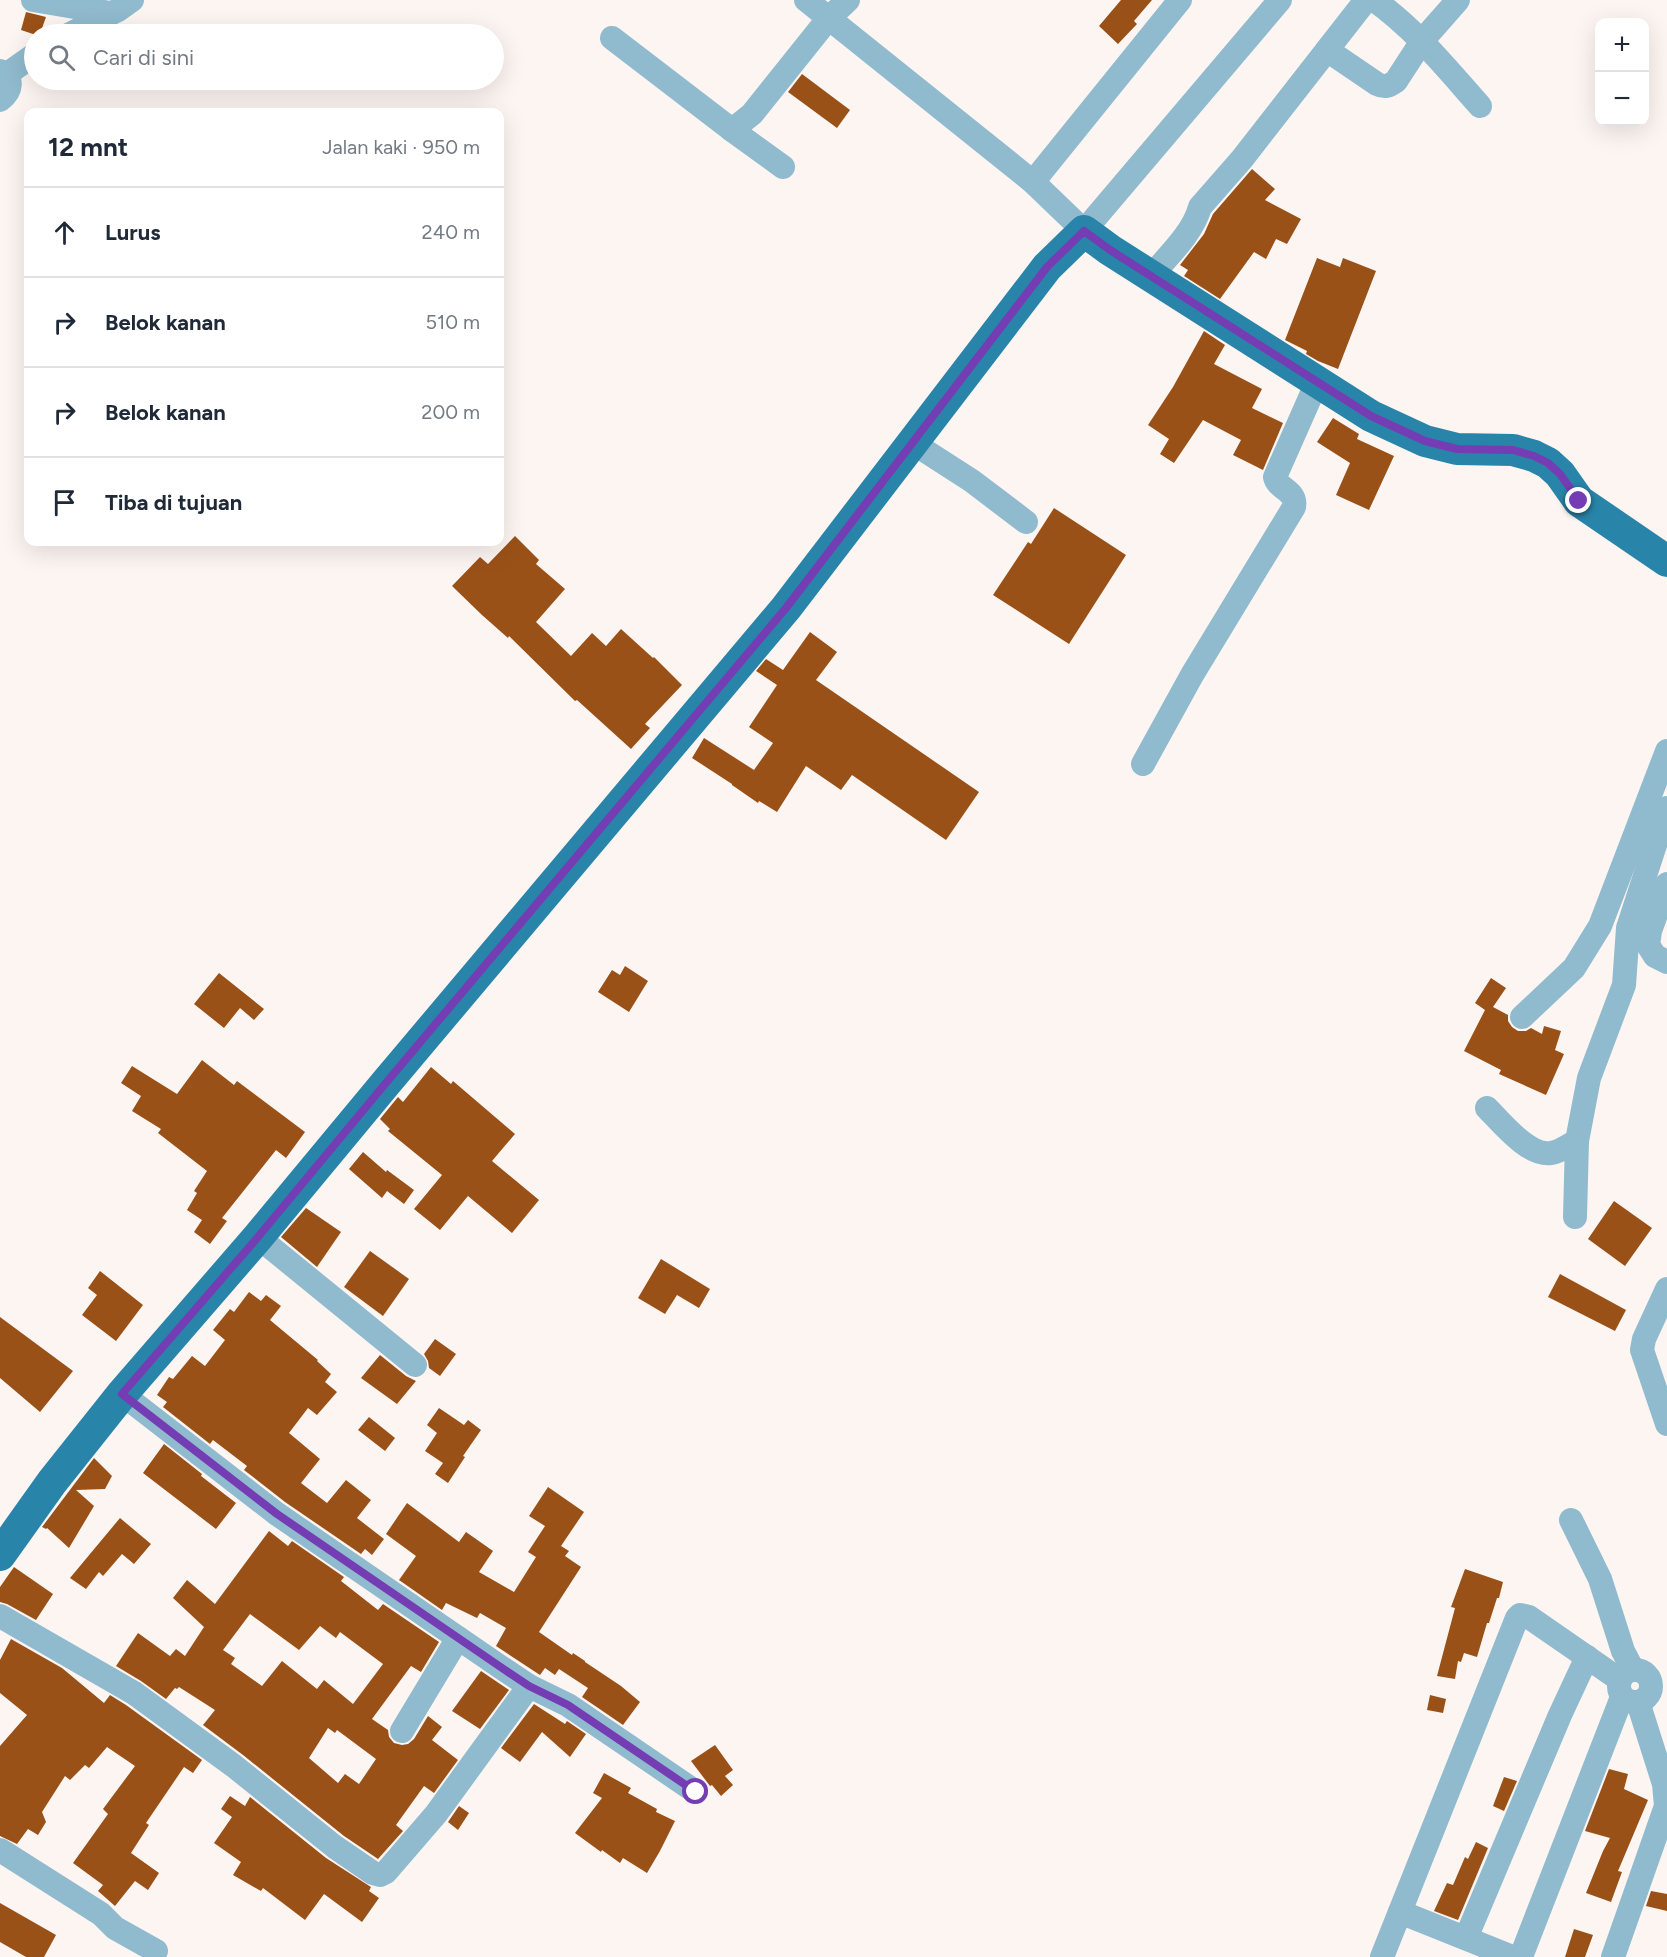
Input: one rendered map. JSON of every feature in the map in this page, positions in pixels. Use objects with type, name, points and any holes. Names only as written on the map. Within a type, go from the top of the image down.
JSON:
[{"type":"main road","points":[[0,1555],[52,1482],[122,1394],[258,1237],[786,608],[1047,267],[1084,231],[1110,250],[1371,416],[1425,441],[1457,449],[1513,450],[1541,459],[1560,474],[1579,501],[1667,561]]},
{"type":"street","points":[[33,0],[110,13]]},
{"type":"street","points":[[89,24],[132,0]]},
{"type":"street","points":[[806,0],[1033,182],[1084,231],[1280,0]]},
{"type":"street","points":[[732,130],[752,114],[828,19],[848,0]]},
{"type":"street","points":[[1033,182],[1180,0]]},
{"type":"street","points":[[1151,276],[1188,231],[1200,207],[1242,159],[1366,0]]},
{"type":"street","points":[[1374,0],[1390,11],[1422,41],[1480,106]]},
{"type":"street","points":[[1328,50],[1384,87],[1396,81],[1422,41],[1458,0]]},
{"type":"street","points":[[612,38],[783,167]]},
{"type":"street","points":[[0,100],[7,95],[10,87],[10,80],[3,73],[24,61]]},
{"type":"street","points":[[1143,764],[1192,675],[1294,507],[1292,494],[1277,483],[1275,477],[1317,382]]},
{"type":"street","points":[[913,443],[972,481],[1026,522]]},
{"type":"street","points":[[1522,1017],[1574,968],[1600,926],[1667,751]]},
{"type":"street","points":[[1575,1216],[1577,1141],[1589,1078],[1624,985],[1628,928],[1667,808]]},
{"type":"street","points":[[1667,884],[1650,931],[1648,945],[1655,956],[1667,962]]},
{"type":"street","points":[[1486,1108],[1518,1140],[1540,1152],[1550,1154],[1577,1141]]},
{"type":"street","points":[[258,1237],[415,1365]]},
{"type":"street","points":[[1667,1289],[1644,1339],[1642,1350],[1667,1423]]},
{"type":"street","points":[[122,1394],[277,1514],[529,1686],[568,1705],[696,1792]]},
{"type":"street","points":[[1571,1520],[1600,1580],[1638,1690],[1664,1784],[1666,1806],[1613,1957]]},
{"type":"street","points":[[1382,1957],[1516,1618],[1520,1615],[1529,1617],[1638,1690]]},
{"type":"street","points":[[0,1616],[134,1693],[234,1766],[335,1847],[373,1873],[380,1875],[386,1872],[436,1814],[529,1686]]},
{"type":"street","points":[[402,1731],[458,1638]]},
{"type":"street","points":[[1466,1938],[1560,1715],[1587,1657]]},
{"type":"street","points":[[1518,1957],[1522,1954],[1638,1690]]},
{"type":"street","points":[[0,1850],[101,1914],[114,1928],[156,1951]]},
{"type":"street","points":[[1400,1912],[1512,1957]]},
{"type":"building","points":[[1121,0],[1152,0],[1134,21],[1137,24],[1118,44],[1099,26]]},
{"type":"building","points":[[26,12],[46,17],[44,24],[24,24],[24,31],[21,30]]},
{"type":"building","points":[[802,74],[850,110],[837,128],[788,92]]},
{"type":"building","points":[[1252,169],[1275,189],[1265,200],[1301,219],[1287,244],[1276,239],[1266,259],[1254,252],[1220,299],[1184,276],[1188,270],[1180,265],[1204,234],[1213,214]]},
{"type":"building","points":[[1317,258],[1340,267],[1343,258],[1376,271],[1338,369],[1318,361],[1306,354],[1307,351],[1285,340]]},
{"type":"building","points":[[1204,331],[1225,345],[1214,364],[1262,389],[1252,408],[1283,423],[1263,470],[1233,455],[1241,440],[1203,420],[1174,463],[1160,454],[1169,439],[1148,425],[1173,387]]},
{"type":"building","points":[[1333,418],[1359,434],[1357,439],[1394,456],[1369,510],[1336,495],[1350,463],[1317,442]]},
{"type":"building","points":[[1054,508],[1126,555],[1069,644],[993,595],[1028,542],[1031,544]]},
{"type":"building","points":[[515,536],[539,560],[536,564],[565,589],[536,622],[571,656],[592,633],[606,646],[621,629],[682,685],[645,724],[650,728],[631,749],[577,700],[575,701],[509,636],[508,638],[452,586],[480,557],[488,564]]},
{"type":"building","points":[[810,632],[837,652],[816,680],[979,792],[946,840],[852,775],[841,790],[806,766],[777,812],[759,801],[758,803],[692,758],[704,738],[754,770],[773,743],[749,727],[777,685],[756,671],[766,659],[783,670]]},
{"type":"building","points":[[625,966],[648,981],[629,1012],[598,992],[612,970],[620,975]]},
{"type":"building","points":[[219,973],[264,1009],[254,1020],[240,1008],[224,1028],[194,1004]]},
{"type":"building","points":[[1491,978],[1506,988],[1493,1007],[1508,1015],[1508,1021],[1512,1027],[1518,1031],[1531,1028],[1542,1034],[1544,1026],[1561,1031],[1555,1050],[1564,1054],[1546,1095],[1499,1074],[1501,1070],[1464,1051],[1485,1010],[1475,1003]]},
{"type":"building","points":[[202,1060],[234,1085],[237,1081],[305,1132],[286,1158],[276,1150],[222,1218],[227,1221],[210,1244],[194,1232],[202,1220],[187,1210],[197,1193],[194,1191],[207,1171],[158,1133],[161,1129],[132,1111],[141,1096],[121,1083],[132,1066],[177,1094]]},
{"type":"building","points":[[431,1067],[451,1084],[453,1081],[515,1134],[492,1161],[539,1200],[512,1233],[468,1196],[440,1230],[414,1209],[442,1175],[388,1131],[390,1129],[380,1119],[398,1097],[403,1102]]},
{"type":"building","points":[[363,1152],[386,1172],[387,1170],[414,1190],[404,1204],[387,1191],[382,1198],[349,1169]]},
{"type":"building","points":[[1614,1201],[1652,1228],[1625,1266],[1588,1239]]},
{"type":"building","points":[[306,1208],[341,1232],[317,1267],[281,1237]]},
{"type":"building","points":[[370,1251],[409,1279],[383,1316],[344,1287]]},
{"type":"building","points":[[661,1259],[710,1289],[699,1308],[677,1295],[665,1314],[638,1298]]},
{"type":"building","points":[[100,1271],[143,1305],[116,1341],[82,1315],[97,1295],[88,1288]]},
{"type":"building","points":[[1560,1274],[1626,1310],[1615,1331],[1548,1297]]},
{"type":"building","points":[[249,1292],[261,1301],[266,1295],[281,1306],[270,1320],[318,1360],[331,1374],[325,1382],[337,1392],[317,1415],[308,1408],[289,1433],[320,1459],[301,1483],[327,1503],[346,1480],[371,1500],[357,1518],[384,1539],[372,1555],[365,1549],[361,1554],[285,1502],[244,1470],[247,1466],[213,1440],[210,1444],[163,1407],[167,1402],[157,1395],[169,1377],[173,1379],[192,1356],[205,1366],[225,1340],[213,1330],[230,1309],[234,1312]]},
{"type":"building","points":[[0,1317],[73,1371],[40,1412],[0,1378]]},
{"type":"building","points":[[435,1339],[456,1354],[440,1376],[429,1368],[424,1354]]},
{"type":"building","points":[[380,1355],[406,1376],[416,1381],[397,1404],[361,1378]]},
{"type":"building","points":[[439,1408],[464,1425],[468,1420],[481,1430],[448,1483],[435,1474],[443,1463],[425,1451],[437,1433],[427,1425]]},
{"type":"building","points":[[369,1417],[395,1438],[385,1451],[358,1430]]},
{"type":"building","points":[[164,1444],[236,1503],[216,1529],[143,1473]]},
{"type":"building","points":[[94,1458],[112,1476],[105,1489],[76,1490],[94,1506],[69,1548],[47,1528],[42,1527]]},
{"type":"building","points":[[548,1487],[584,1512],[561,1546],[569,1551],[565,1556],[581,1567],[539,1632],[572,1655],[573,1653],[585,1661],[640,1702],[623,1725],[582,1697],[588,1688],[559,1669],[555,1675],[545,1668],[540,1675],[496,1646],[506,1628],[480,1613],[477,1618],[446,1603],[442,1610],[399,1580],[416,1556],[386,1534],[407,1503],[459,1542],[466,1532],[493,1551],[479,1572],[514,1592],[536,1557],[528,1552],[545,1526],[529,1516]]},
{"type":"building","points":[[120,1518],[151,1544],[134,1564],[122,1554],[103,1576],[99,1572],[86,1589],[70,1578]]},
{"type":"building","points":[[269,1531],[288,1546],[292,1541],[344,1577],[341,1581],[378,1610],[383,1604],[439,1642],[421,1672],[411,1666],[372,1719],[388,1730],[389,1737],[394,1743],[402,1745],[414,1739],[428,1716],[442,1727],[432,1740],[458,1760],[434,1793],[424,1786],[396,1825],[403,1831],[378,1859],[344,1836],[203,1725],[215,1710],[179,1687],[175,1688],[166,1699],[116,1666],[138,1633],[170,1656],[176,1649],[185,1656],[204,1627],[173,1598],[187,1580],[215,1604]],"holes":[[[250,1614],[299,1650],[320,1626],[336,1638],[340,1632],[383,1664],[353,1704],[324,1680],[317,1689],[282,1661],[262,1686],[231,1664],[235,1658],[223,1650]],[[328,1728],[335,1733],[337,1730],[376,1759],[359,1784],[345,1774],[338,1783],[309,1758]]]},
{"type":"building","points":[[14,1567],[53,1594],[36,1620],[0,1602],[0,1587]]},
{"type":"building","points":[[1465,1569],[1503,1582],[1499,1598],[1497,1598],[1489,1623],[1487,1623],[1477,1657],[1464,1653],[1461,1662],[1458,1661],[1455,1679],[1437,1676],[1455,1608],[1451,1607]]},
{"type":"building","points":[[11,1639],[62,1668],[104,1703],[110,1695],[126,1705],[202,1760],[193,1773],[184,1767],[146,1823],[149,1825],[131,1853],[159,1873],[148,1890],[135,1881],[115,1906],[98,1891],[103,1885],[73,1863],[108,1814],[103,1809],[135,1766],[107,1747],[89,1768],[85,1765],[70,1780],[65,1776],[42,1812],[46,1822],[38,1835],[28,1829],[17,1844],[0,1836],[0,1746],[27,1715],[0,1693],[0,1660]]},
{"type":"building","points":[[481,1671],[509,1690],[480,1729],[452,1711]]},
{"type":"building","points":[[1430,1695],[1446,1699],[1443,1713],[1427,1710]]},
{"type":"building","points":[[534,1704],[565,1724],[567,1721],[586,1734],[570,1757],[542,1732],[520,1762],[501,1748]]},
{"type":"building","points":[[715,1745],[733,1770],[725,1776],[733,1785],[721,1796],[712,1785],[710,1786],[691,1761]]},
{"type":"building","points":[[1609,1769],[1628,1774],[1624,1789],[1648,1800],[1618,1871],[1622,1872],[1611,1902],[1586,1893],[1610,1838],[1585,1831]]},
{"type":"building","points":[[604,1773],[631,1788],[628,1793],[657,1809],[656,1812],[675,1821],[647,1873],[623,1858],[620,1863],[575,1833],[602,1798],[593,1793]]},
{"type":"building","points":[[1504,1777],[1517,1781],[1504,1811],[1493,1806]]},
{"type":"building","points":[[230,1796],[245,1806],[250,1797],[326,1858],[371,1887],[369,1891],[379,1898],[362,1922],[324,1894],[305,1920],[263,1888],[261,1891],[233,1875],[241,1862],[214,1843],[232,1817],[221,1809]]},
{"type":"building","points":[[459,1806],[469,1813],[458,1830],[448,1822]]},
{"type":"building","points":[[1476,1842],[1488,1848],[1458,1920],[1434,1911],[1447,1883],[1453,1885],[1465,1857],[1468,1859]]},
{"type":"building","points":[[1651,1891],[1667,1894],[1667,1911],[1646,1906]]},
{"type":"building","points":[[0,1903],[56,1935],[44,1957],[26,1957],[0,1942]]},
{"type":"building","points":[[1574,1929],[1593,1935],[1585,1957],[1565,1957]]},
{"type":"route","points":[[696,1792],[568,1705],[529,1686],[277,1514],[122,1394],[258,1237],[786,608],[1047,267],[1084,231],[1110,250],[1371,416],[1425,441],[1457,449],[1513,450],[1534,456],[1548,463],[1560,474],[1579,501]]}]
